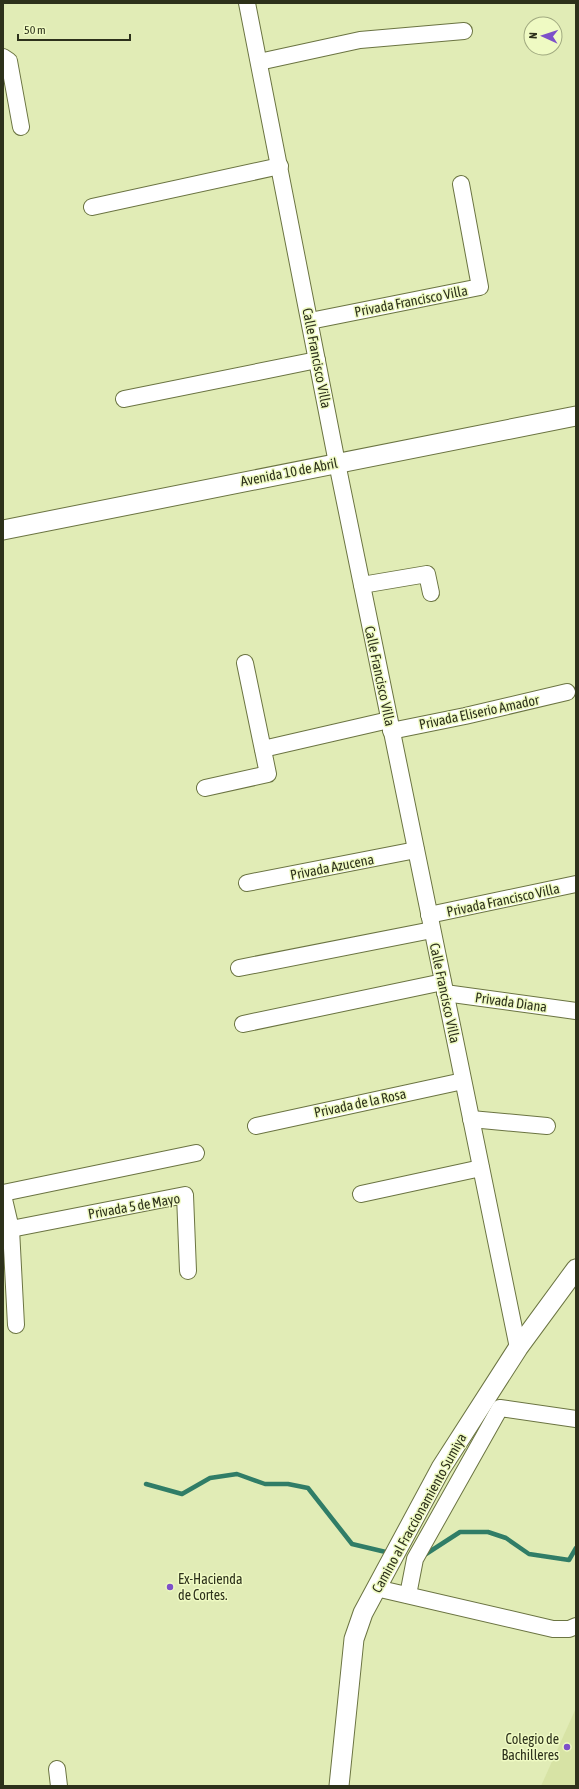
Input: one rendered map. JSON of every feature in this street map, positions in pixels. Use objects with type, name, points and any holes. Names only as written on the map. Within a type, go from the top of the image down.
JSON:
[{"type":"street","name":"Calle Francisco Villa","points":[[247,3],[337,463],[518,1348]]},
{"type":"street","points":[[259,62],[360,40],[464,30]]},
{"type":"street","points":[[3,57],[9,61],[21,127]]},
{"type":"street","points":[[92,207],[280,166]]},
{"type":"street","name":"Privada Francisco Villa","points":[[310,321],[480,287],[461,184]]},
{"type":"street","points":[[124,399],[317,360]]},
{"type":"street","name":"Avenida 10 de Abril","points":[[3,530],[576,416]]},
{"type":"street","points":[[362,586],[427,574],[431,593]]},
{"type":"street","points":[[205,788],[268,774],[245,663]]},
{"type":"street","name":"Privada Eliserio Amador","points":[[263,749],[390,725],[466,716],[567,692]]},
{"type":"street","name":"Privada Azucena","points":[[247,883],[416,850]]},
{"type":"street","name":"Privada Francisco Villa","points":[[238,968],[431,923],[576,884]]},
{"type":"street","name":"Privada Diana","points":[[244,1024],[444,987],[576,1011]]},
{"type":"street","name":"Privada de la Rosa","points":[[256,1126],[463,1081]]},
{"type":"street","points":[[471,1119],[547,1126]]},
{"type":"street","points":[[16,1325],[11,1229],[3,1194],[196,1153]]},
{"type":"street","points":[[361,1194],[481,1168]]},
{"type":"street","name":"Privada 5 de Mayo","points":[[11,1229],[185,1195],[188,1271]]},
{"type":"street","name":"Camino al Fraccionamiento Sumiya","points":[[339,1786],[354,1639],[363,1613],[441,1468],[518,1348],[576,1269]]},
{"type":"street","points":[[408,1595],[415,1559],[500,1408],[576,1419]]},
{"type":"street","points":[[376,1588],[553,1629],[570,1629],[576,1626]]},
{"type":"street","points":[[57,1769],[58,1786]]},
{"type":"shaded area","name":"Colegio de Bachilleres","points":[[576,1708],[576,1786],[541,1786]]},
{"type":"waterway","points":[[146,1484],[182,1494],[210,1478],[237,1474],[265,1484],[288,1484],[308,1488],[352,1544],[390,1553]]},
{"type":"waterway","points":[[423,1554],[426,1554],[460,1532],[488,1532],[506,1538],[529,1554],[569,1560],[576,1548]]},
{"type":"place","name":"Ex-Hacienda de Cortes.","points":[[170,1587]]},
{"type":"place","name":"Colegio de Bachilleres","points":[[567,1747]]}]
